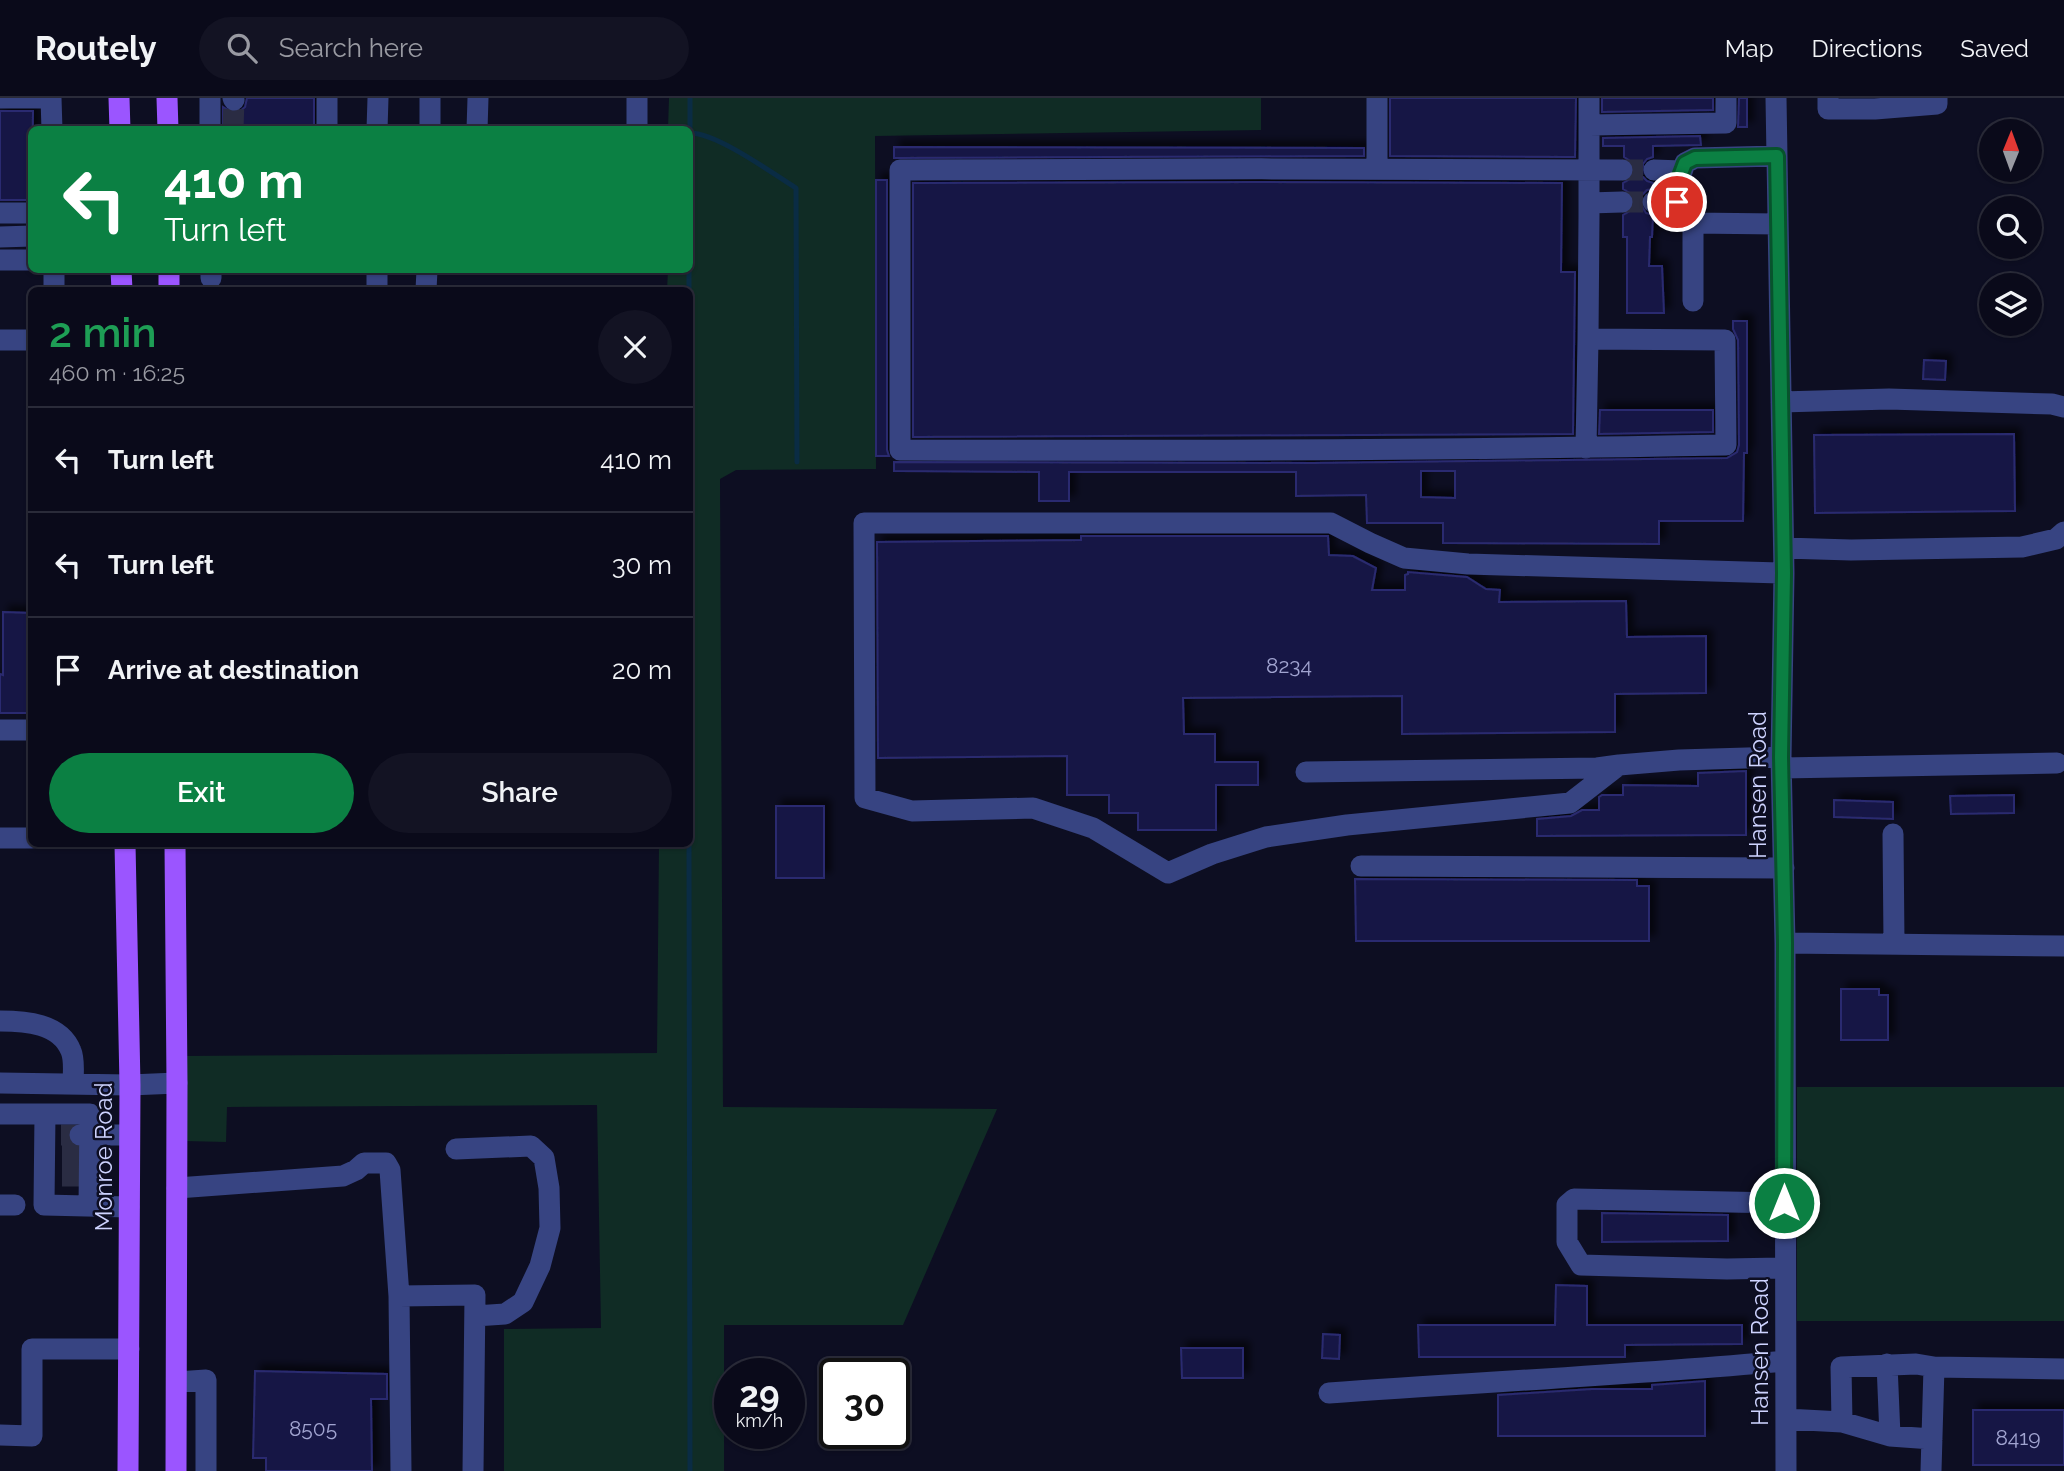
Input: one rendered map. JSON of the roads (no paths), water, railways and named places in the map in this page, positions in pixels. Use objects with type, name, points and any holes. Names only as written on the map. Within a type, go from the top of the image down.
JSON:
[{"type":"main road","points":[[119,98],[120,126]]},
{"type":"main road","points":[[167,98],[168,126]]},
{"type":"main road","name":"Monroe Road","points":[[125,847],[130,1085],[128,1471]]},
{"type":"main road","points":[[175,847],[176,1471]]},
{"type":"street","points":[[0,98],[51,98],[52,126]]},
{"type":"street","points":[[210,98],[210,126]]},
{"type":"street","points":[[327,98],[327,126]]},
{"type":"street","points":[[377,126],[378,98]]},
{"type":"street","points":[[430,98],[430,126]]},
{"type":"street","points":[[477,126],[478,98]]},
{"type":"street","points":[[637,98],[637,126]]},
{"type":"street","points":[[1377,98],[1377,168]]},
{"type":"street","points":[[1586,448],[1589,98]]},
{"type":"street","points":[[1589,125],[1726,122],[1726,98]]},
{"type":"street","name":"Hansen Road","points":[[1776,98],[1784,548],[1782,763],[1786,1471]]},
{"type":"street","points":[[1828,98],[1828,109],[1875,109],[1937,104],[1937,98]]},
{"type":"street","points":[[1777,156],[1695,158],[1685,163],[1677,184],[1677,202],[1685,219],[1693,223],[1778,224]]},
{"type":"street","points":[[1588,339],[1725,340],[1727,445],[1160,451],[900,450],[900,170],[1622,170]]},
{"type":"street","points":[[1654,170],[1682,171]]},
{"type":"street","points":[[1589,203],[1622,202]]},
{"type":"street","points":[[1653,202],[1677,202]]},
{"type":"street","points":[[0,213],[28,213]]},
{"type":"street","points":[[1693,223],[1693,302]]},
{"type":"street","points":[[0,237],[28,236]]},
{"type":"street","points":[[0,260],[28,260]]},
{"type":"street","points":[[0,340],[28,340]]},
{"type":"street","points":[[1781,402],[1889,399],[2052,404],[2064,407]]},
{"type":"street","points":[[1619,765],[1570,803],[1346,825],[1266,837],[1168,873],[1093,828],[1033,808],[912,811],[865,798],[864,523],[1331,523],[1404,558],[1468,565],[1784,573]]},
{"type":"street","points":[[1784,548],[1851,550],[2022,547],[2056,539],[2064,532]]},
{"type":"street","points":[[0,730],[28,730]]},
{"type":"street","points":[[1306,772],[1597,768],[1679,760],[1782,763],[2057,763]]},
{"type":"street","points":[[1893,834],[1894,943]]},
{"type":"street","points":[[0,838],[28,838]]},
{"type":"street","points":[[1361,866],[1784,868]]},
{"type":"street","points":[[1785,943],[2064,946]]},
{"type":"street","points":[[0,1021],[29,1021],[61,1035],[72,1052],[73,1084]]},
{"type":"street","points":[[0,1083],[177,1083]]},
{"type":"street","points":[[0,1114],[67,1152],[89,1206]]},
{"type":"street","points":[[22,1205],[67,1152],[129,1135]]},
{"type":"street","points":[[456,1149],[531,1146],[544,1158],[550,1188],[550,1228],[540,1266],[523,1302],[505,1314],[475,1315]]},
{"type":"street","points":[[177,1188],[343,1176],[364,1163],[386,1163],[390,1170],[399,1296],[401,1471]]},
{"type":"street","points":[[1784,1203],[1574,1199],[1567,1205],[1567,1242],[1581,1265],[1700,1269],[1785,1268]]},
{"type":"street","points":[[22,1205],[129,1208]]},
{"type":"street","points":[[399,1296],[475,1294],[474,1471]]},
{"type":"street","points":[[0,1435],[32,1436],[32,1349],[128,1349]]},
{"type":"street","points":[[1329,1393],[1786,1362]]},
{"type":"street","points":[[1887,1364],[1890,1436]]},
{"type":"street","points":[[1842,1422],[1841,1367],[1916,1364],[1934,1367],[2064,1369]]},
{"type":"street","points":[[1931,1471],[1934,1367]]},
{"type":"street","points":[[177,1382],[206,1380],[206,1471]]},
{"type":"street","points":[[1786,1419],[1842,1422],[1890,1436],[1932,1439]]},
{"type":"waterway","points":[[690,98],[690,126]]},
{"type":"waterway","points":[[693,134],[729,146],[796,188],[797,462]]},
{"type":"waterway","points":[[689,273],[689,287]]},
{"type":"waterway","points":[[689,847],[690,1471]]},
{"type":"tunnel","points":[[233,126],[234,100]]},
{"type":"tunnel","points":[[1622,170],[1654,170]]},
{"type":"tunnel","points":[[1622,202],[1653,202]]},
{"type":"tunnel","points":[[61,1135],[80,1135]]},
{"type":"tunnel","points":[[62,1155],[80,1155]]},
{"type":"tunnel","points":[[62,1176],[80,1176]]}]
